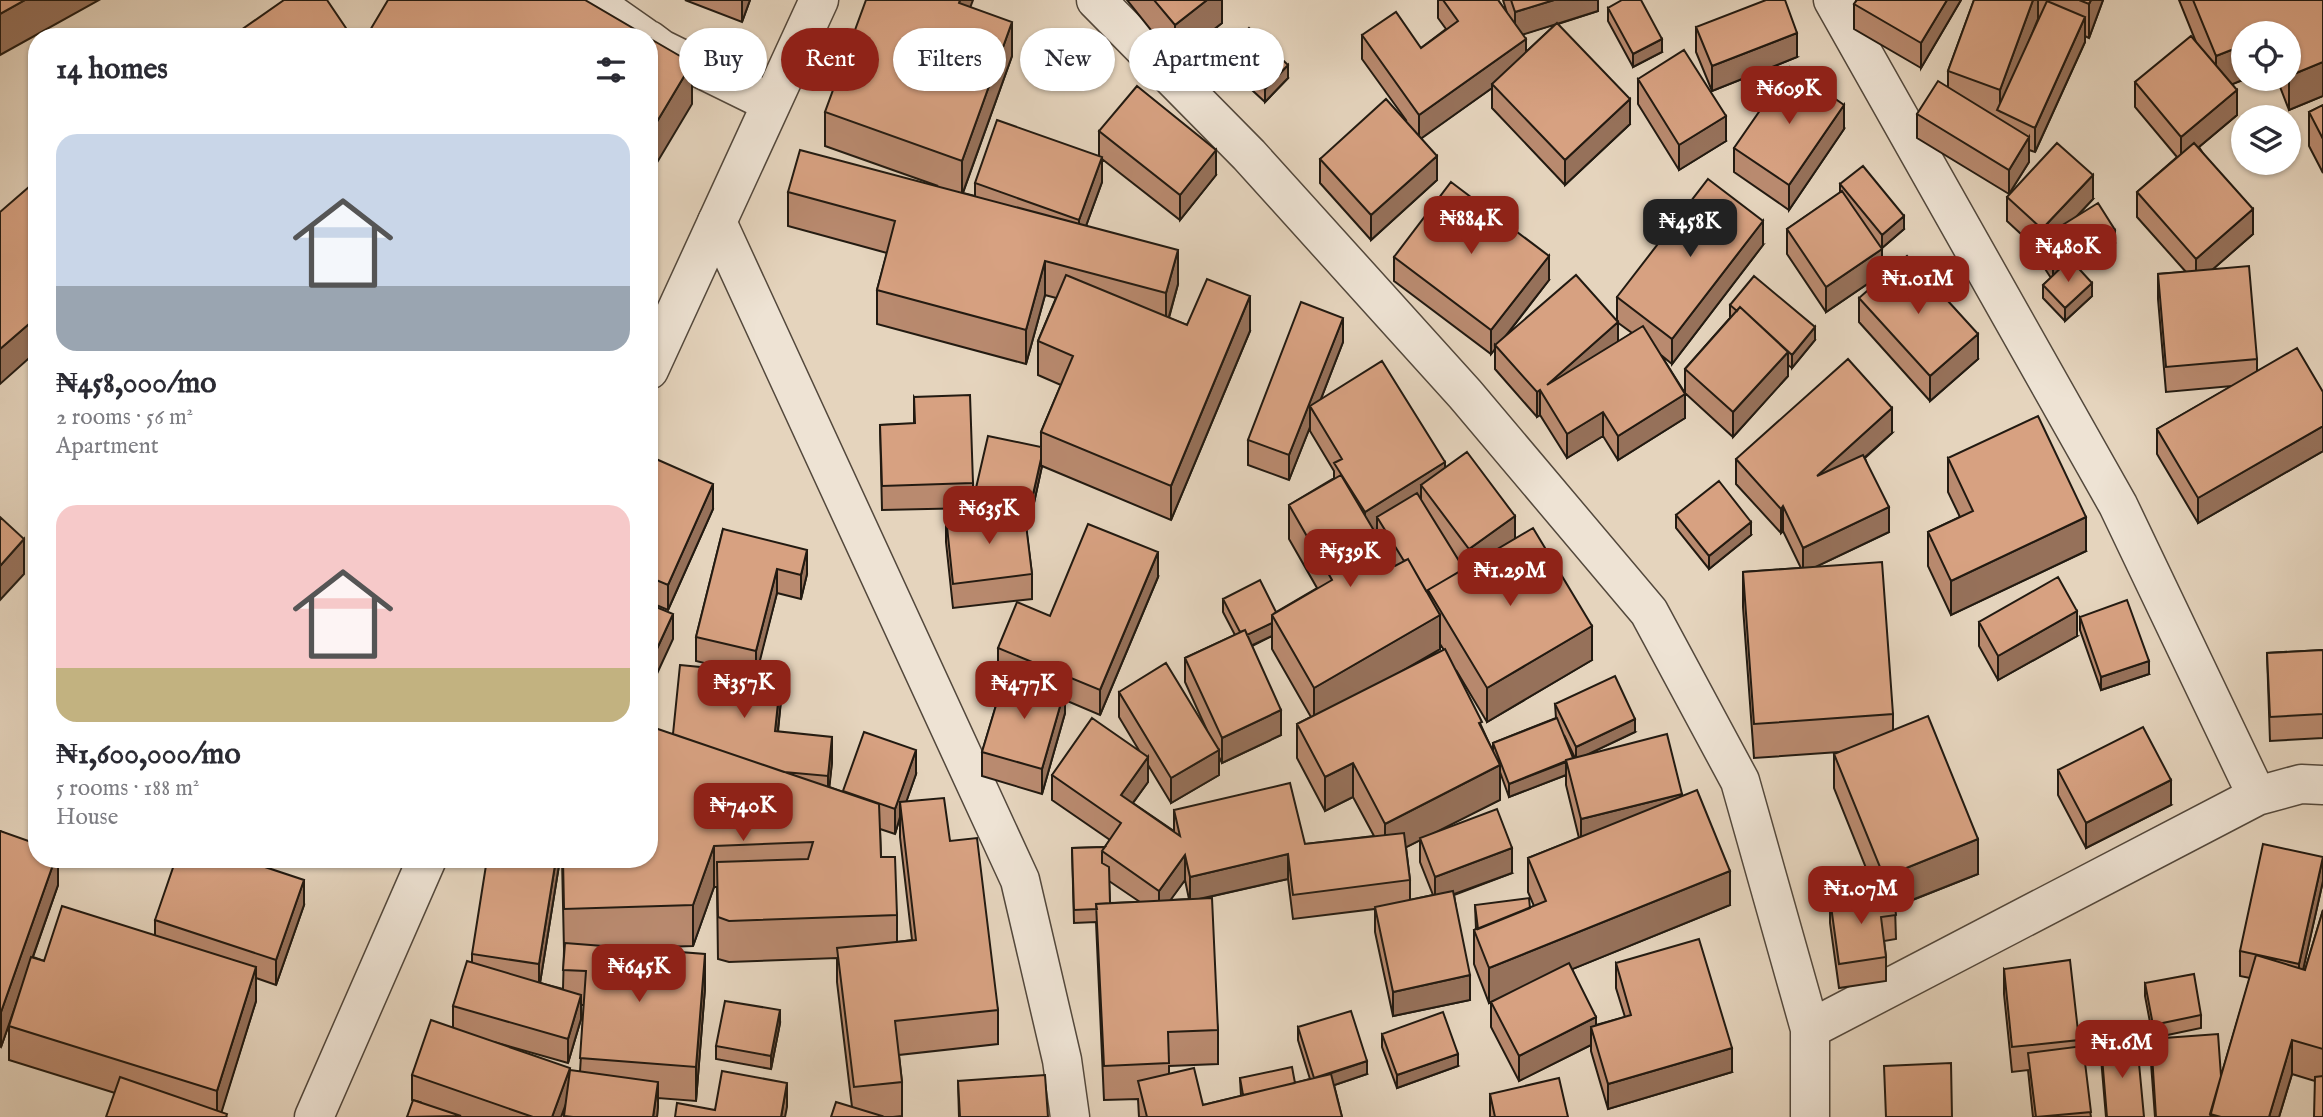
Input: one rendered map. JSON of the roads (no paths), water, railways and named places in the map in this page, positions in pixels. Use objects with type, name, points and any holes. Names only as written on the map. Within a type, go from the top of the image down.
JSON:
[{"type":"street","points":[[591,0],[631,28]]},
{"type":"street","points":[[658,350],[818,0]]},
{"type":"street","points":[[1096,0],[1250,155],[1465,394],[1649,612],[1740,781],[1810,1029],[1810,1117]]},
{"type":"street","points":[[1833,0],[2118,505],[2257,796]]},
{"type":"street","points":[[658,47],[771,103]]},
{"type":"street","points":[[717,222],[1020,880],[1062,1060],[1070,1117]]},
{"type":"street","points":[[1810,1029],[2257,796],[2301,784],[2323,785]]},
{"type":"street","points":[[314,1117],[423,868]]}]
